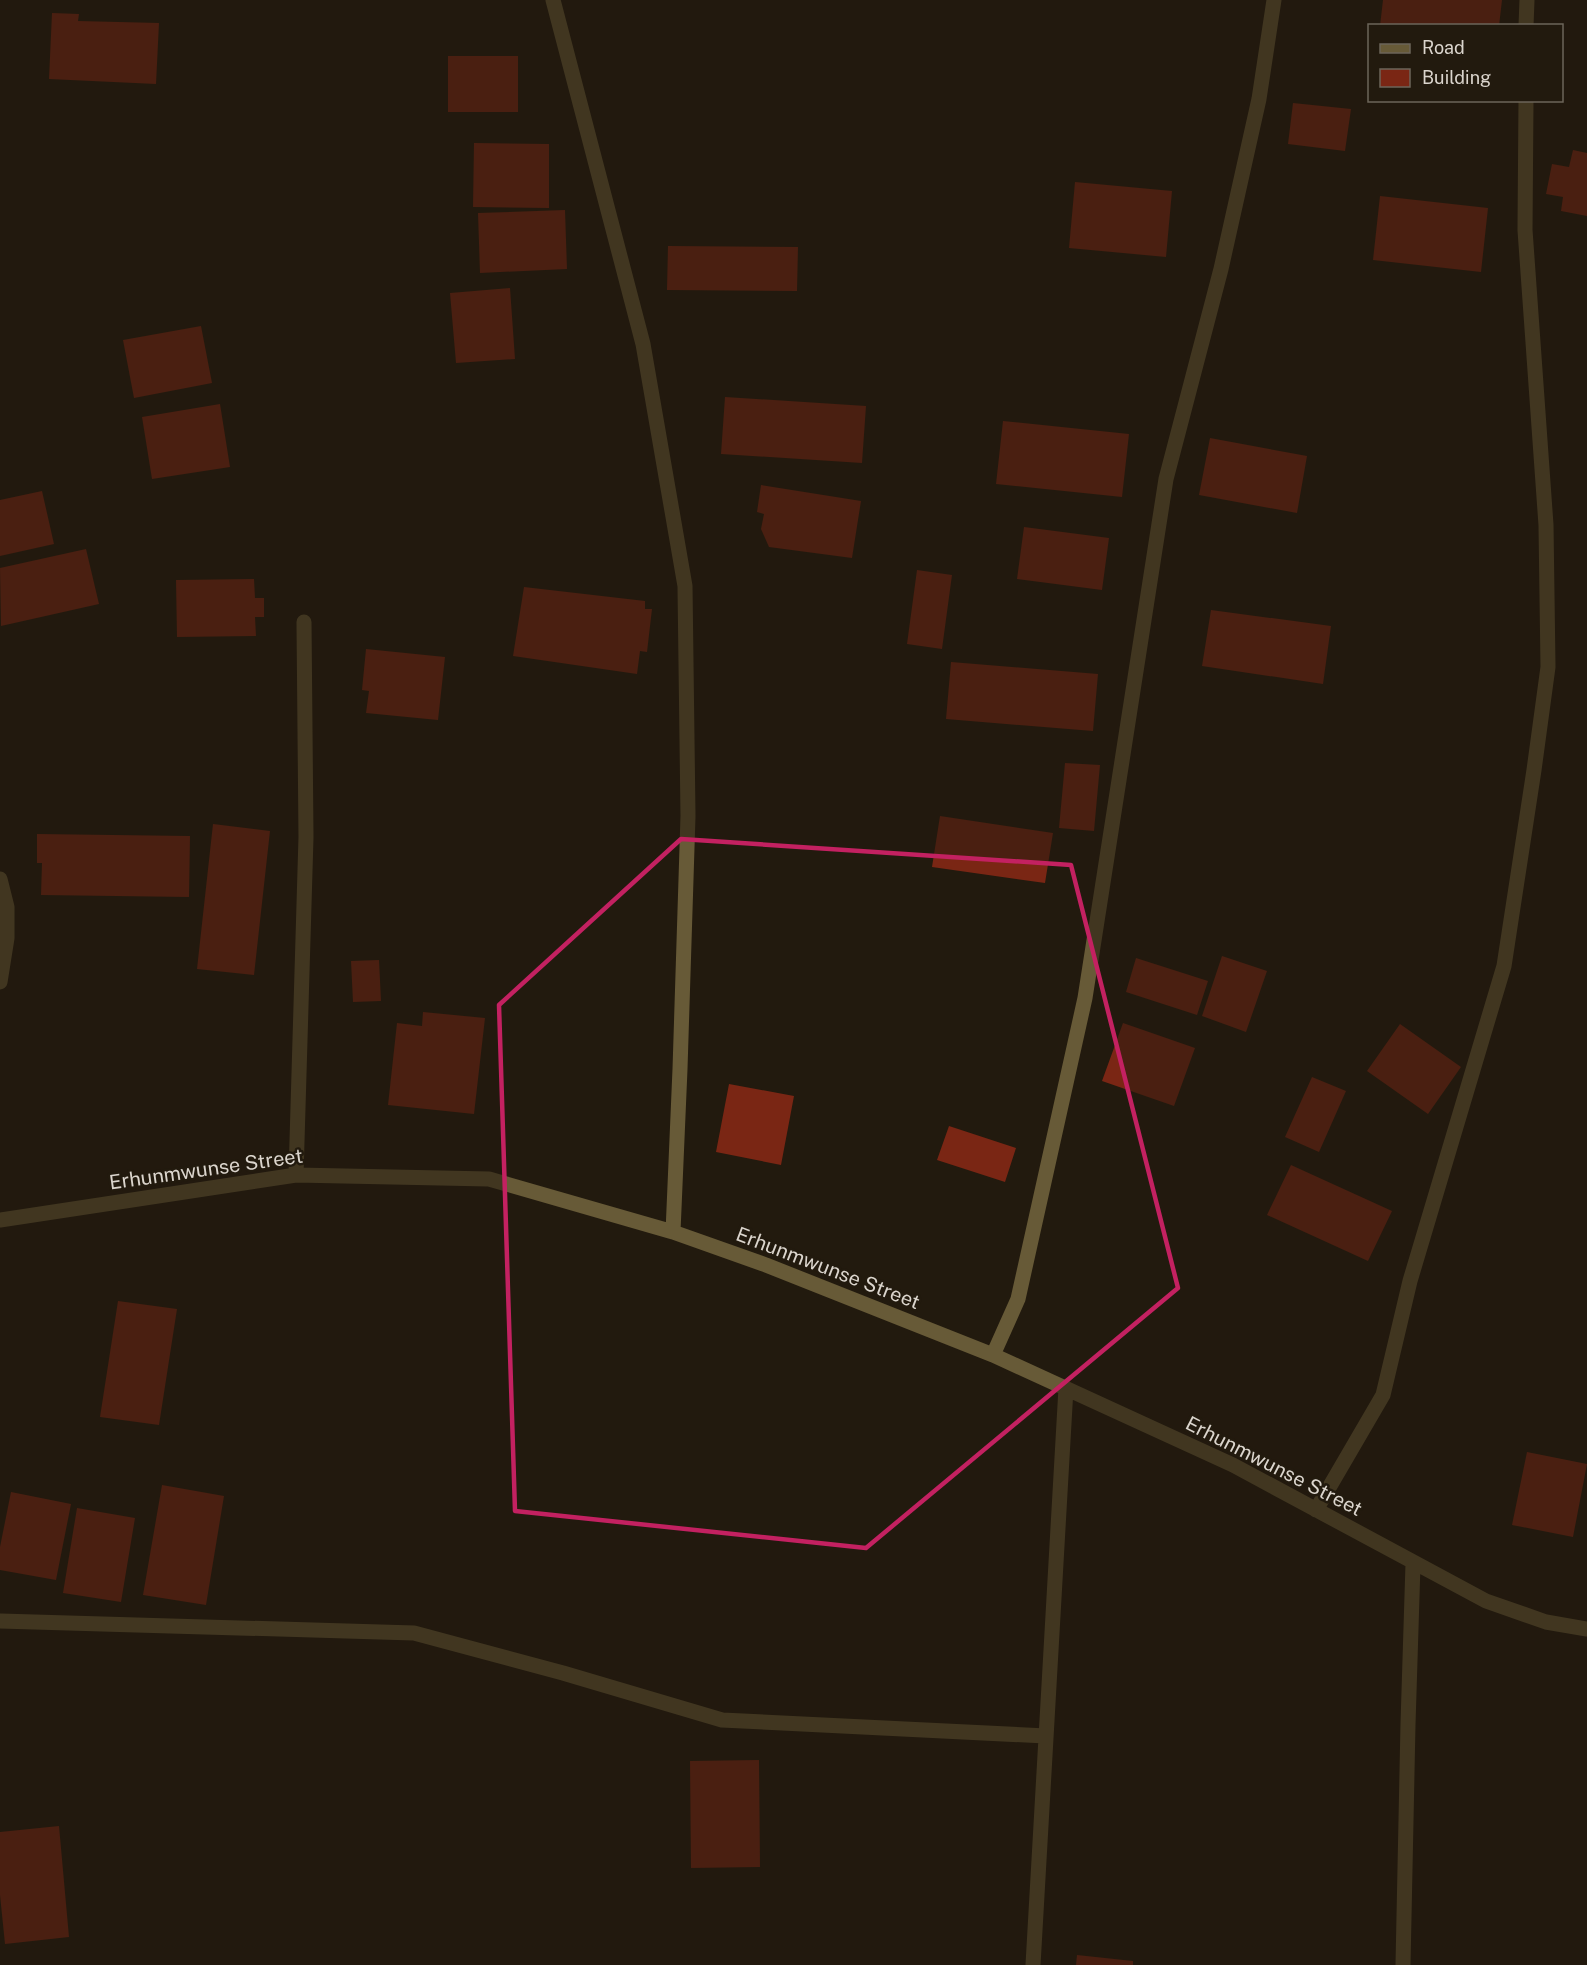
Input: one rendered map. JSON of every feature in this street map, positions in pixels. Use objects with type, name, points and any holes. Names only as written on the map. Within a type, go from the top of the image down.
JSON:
[{"type":"street","points":[[553,0],[643,344],[685,586],[688,816],[673,1232]]},
{"type":"street","points":[[993,1355],[1018,1299],[1085,998],[1166,479],[1221,269],[1259,99],[1274,0]]},
{"type":"street","points":[[1526,24],[1527,0]]},
{"type":"street","points":[[1316,1510],[1383,1395],[1410,1281],[1504,966],[1532,781],[1548,667],[1546,525],[1524,230],[1526,102]]},
{"type":"street","points":[[296,1175],[306,837],[304,622]]},
{"type":"street","points":[[0,879],[8,907],[7,938],[0,982]]},
{"type":"street","name":"Erhunmwunse Street","points":[[0,1220],[296,1175],[489,1179],[673,1232],[777,1270],[993,1355],[1233,1464],[1413,1564],[1485,1601],[1546,1622],[1587,1629]]},
{"type":"street","points":[[1033,1965],[1066,1388]]},
{"type":"street","points":[[1403,1965],[1413,1564]]},
{"type":"street","points":[[0,1621],[414,1633],[563,1673],[722,1720],[1046,1736]]},
{"type":"highlighted area","points":[[681,839],[1071,865],[1178,1288],[866,1548],[515,1511],[499,1005]]},
{"type":"building","points":[[1383,0],[1502,0],[1499,24],[1380,24]]},
{"type":"building","points":[[52,13],[79,14],[78,21],[159,23],[156,84],[49,79]]},
{"type":"building","points":[[448,56],[518,56],[518,112],[448,112]]},
{"type":"building","points":[[1293,103],[1351,109],[1345,151],[1288,144]]},
{"type":"building","points":[[474,143],[549,144],[549,208],[473,207]]},
{"type":"building","points":[[1573,150],[1587,153],[1587,216],[1561,211],[1563,197],[1546,194],[1552,164],[1569,167]]},
{"type":"building","points":[[1075,182],[1172,191],[1166,257],[1069,248]]},
{"type":"building","points":[[1380,196],[1488,208],[1481,272],[1373,260]]},
{"type":"building","points":[[565,210],[567,269],[480,273],[478,213]]},
{"type":"building","points":[[668,246],[798,247],[797,291],[667,290]]},
{"type":"building","points":[[510,288],[515,359],[456,363],[450,293]]},
{"type":"building","points":[[201,326],[212,383],[134,398],[123,340]]},
{"type":"building","points":[[725,397],[866,406],[862,463],[721,454]]},
{"type":"building","points":[[220,404],[230,467],[152,479],[142,417]]},
{"type":"building","points":[[1003,421],[1129,434],[1122,497],[996,484]]},
{"type":"building","points":[[1210,438],[1307,456],[1297,513],[1199,495]]},
{"type":"building","points":[[761,485],[861,501],[852,558],[769,547],[761,529],[764,514],[757,512]]},
{"type":"building","points":[[42,491],[54,544],[0,556],[0,500]]},
{"type":"building","points":[[1024,527],[1109,538],[1102,590],[1017,579]]},
{"type":"building","points":[[86,549],[99,604],[1,626],[0,568]]},
{"type":"building","points":[[917,570],[952,575],[942,649],[907,644]]},
{"type":"building","points":[[254,579],[255,598],[264,598],[264,617],[255,617],[256,636],[177,637],[176,580]]},
{"type":"building","points":[[524,587],[645,601],[645,609],[652,609],[647,652],[640,651],[637,674],[513,656]]},
{"type":"building","points":[[1211,610],[1331,626],[1323,684],[1202,666]]},
{"type":"building","points":[[366,649],[445,657],[438,720],[366,713],[369,691],[362,690]]},
{"type":"building","points":[[951,662],[1098,674],[1093,731],[946,719]]},
{"type":"building","points":[[1065,763],[1100,765],[1094,831],[1059,828]]},
{"type":"building","points":[[940,816],[1053,833],[1045,883],[932,867]]},
{"type":"building","points":[[213,824],[270,831],[254,975],[197,969]]},
{"type":"building","points":[[37,834],[190,836],[189,897],[41,895],[42,863],[37,863]]},
{"type":"building","points":[[1222,956],[1267,971],[1246,1032],[1202,1016]]},
{"type":"building","points":[[1136,958],[1208,981],[1197,1015],[1126,992]]},
{"type":"building","points":[[379,960],[381,1001],[353,1002],[351,961]]},
{"type":"building","points":[[423,1012],[485,1018],[474,1114],[388,1105],[397,1023],[422,1026]]},
{"type":"building","points":[[1123,1023],[1195,1048],[1174,1106],[1102,1081]]},
{"type":"building","points":[[1400,1024],[1461,1067],[1428,1114],[1367,1071]]},
{"type":"building","points":[[1312,1077],[1346,1091],[1319,1152],[1285,1137]]},
{"type":"building","points":[[729,1084],[794,1096],[781,1165],[716,1152]]},
{"type":"building","points":[[949,1126],[1016,1148],[1005,1182],[937,1160]]},
{"type":"building","points":[[1291,1165],[1392,1211],[1368,1261],[1267,1215]]},
{"type":"building","points":[[118,1301],[177,1309],[159,1425],[100,1417]]},
{"type":"building","points":[[1527,1452],[1587,1464],[1573,1537],[1512,1525]]},
{"type":"building","points":[[162,1485],[224,1496],[206,1605],[143,1595]]},
{"type":"building","points":[[11,1492],[71,1504],[56,1580],[0,1570],[0,1547]]},
{"type":"building","points":[[77,1508],[135,1518],[121,1602],[63,1593]]},
{"type":"building","points":[[759,1760],[760,1867],[691,1868],[690,1761]]},
{"type":"building","points":[[59,1826],[69,1937],[5,1944],[0,1895],[0,1832]]},
{"type":"building","points":[[1077,1955],[1133,1961],[1133,1965],[1076,1965]]}]
